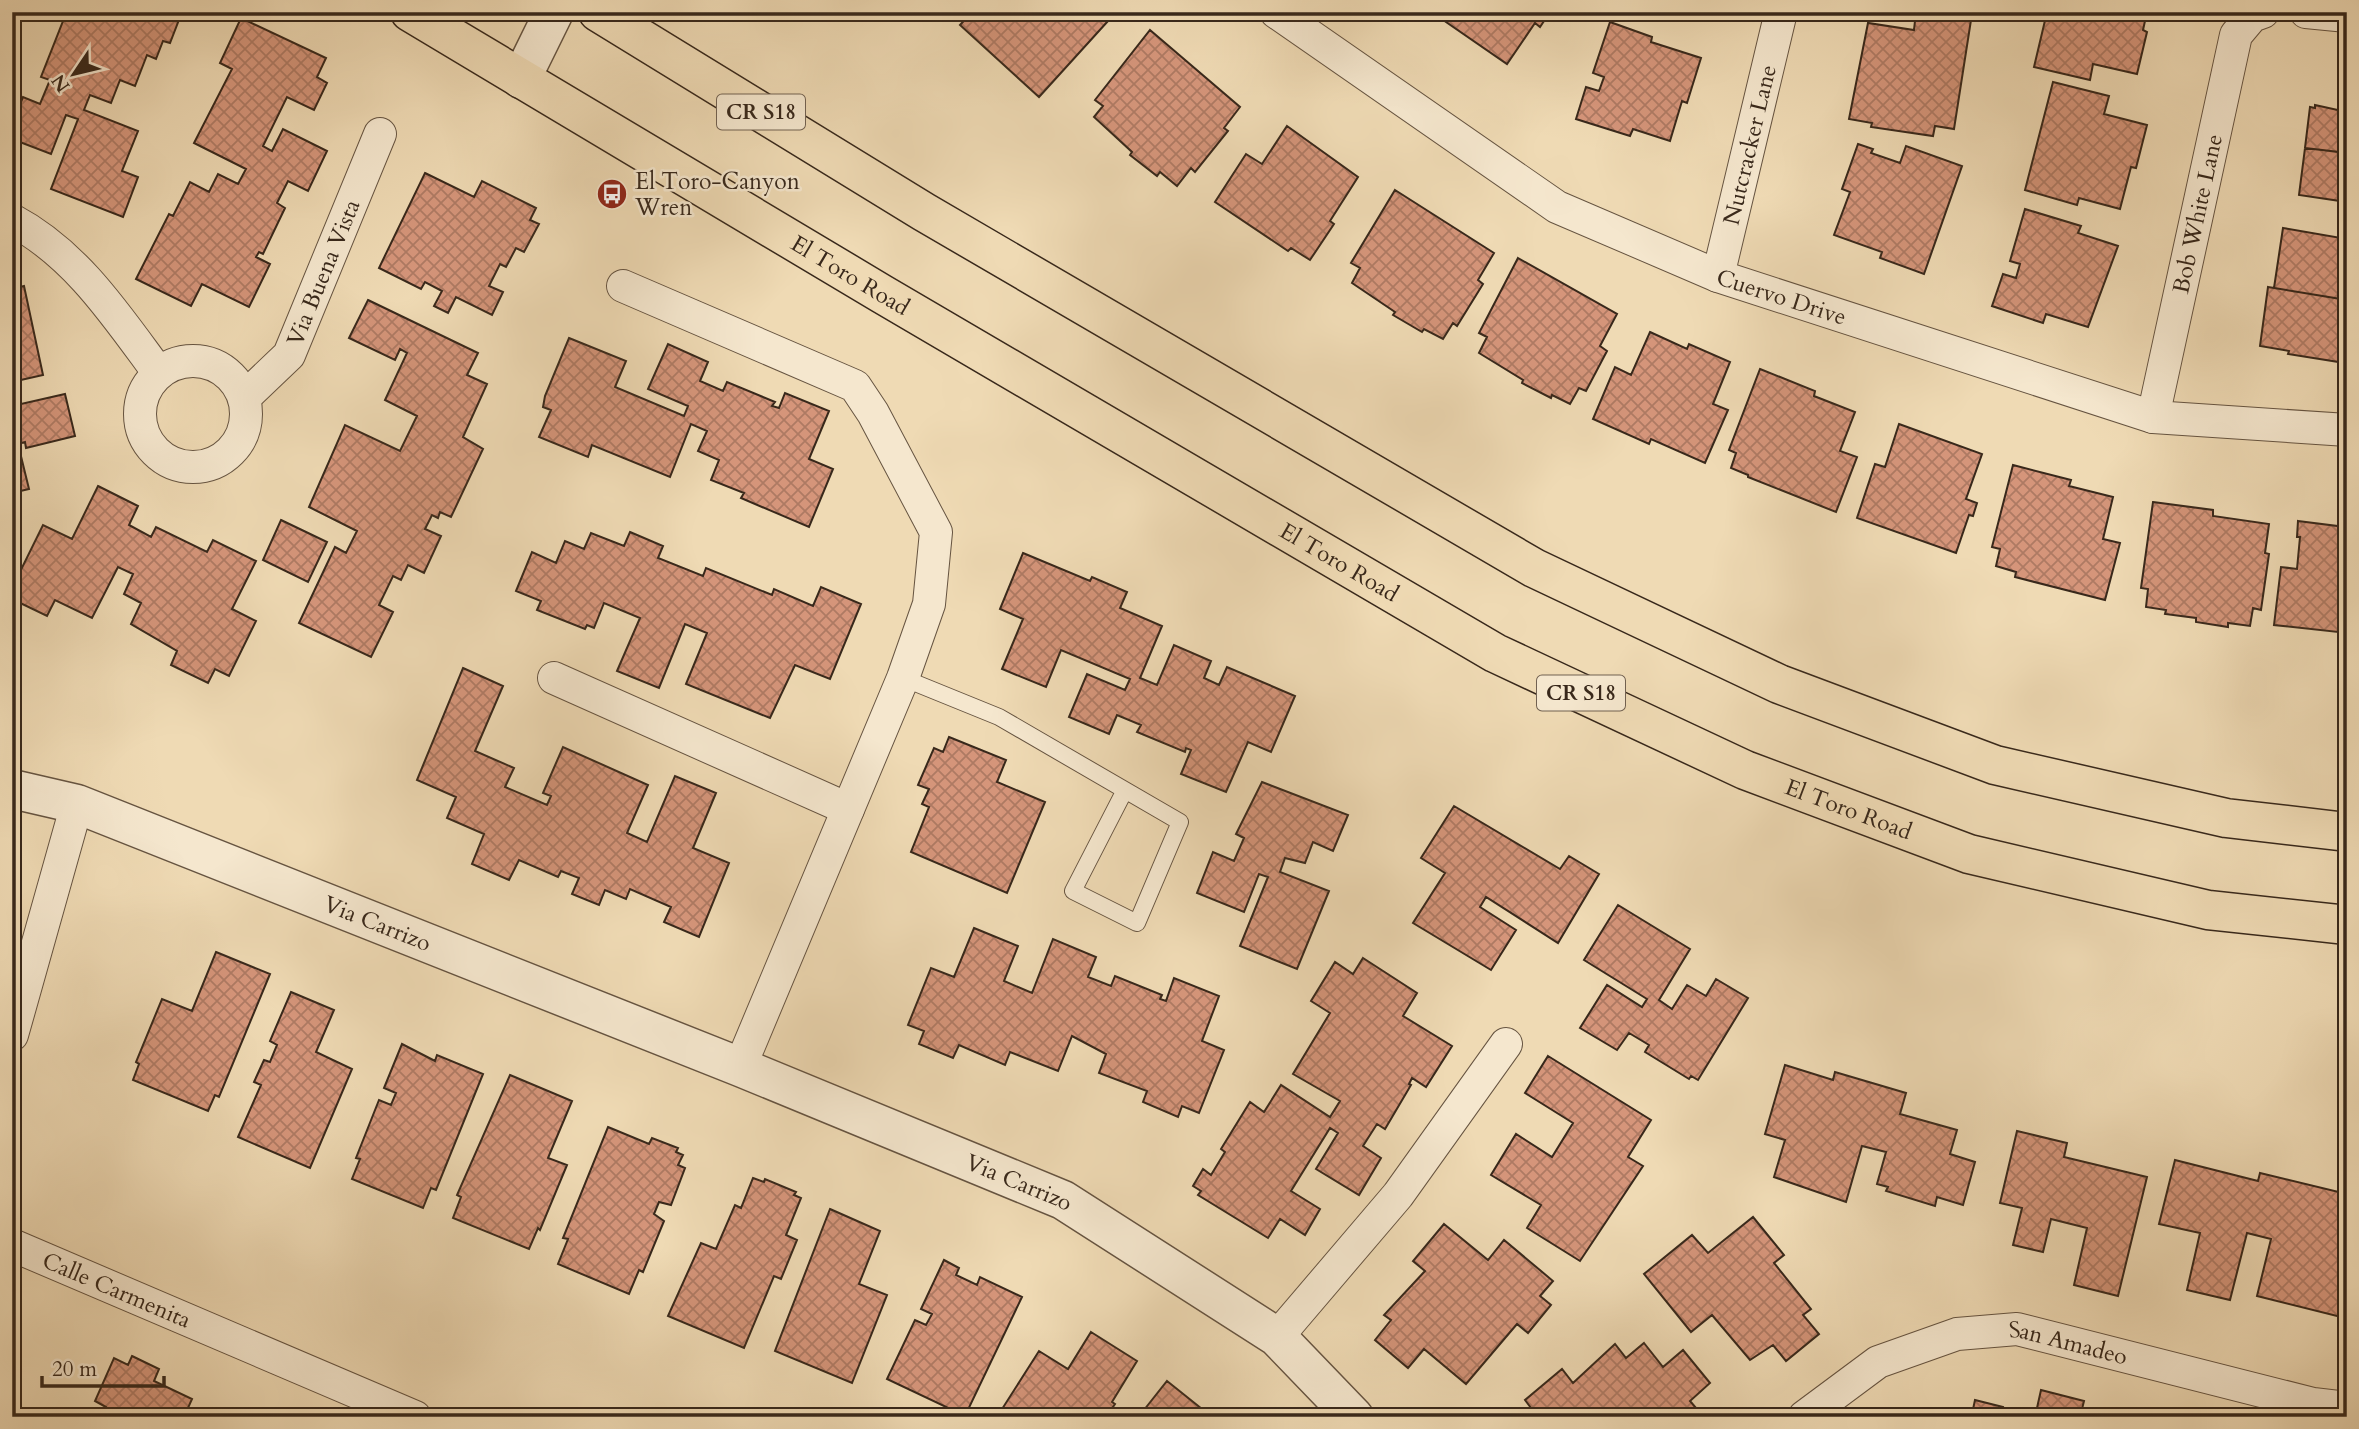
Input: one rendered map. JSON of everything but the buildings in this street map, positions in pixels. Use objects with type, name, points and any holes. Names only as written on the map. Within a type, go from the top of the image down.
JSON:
[{"type":"main road","name":"El Toro Road","points":[[410,12],[1495,653],[1745,771],[1969,854],[2208,910],[2347,925]]},
{"type":"main road","name":"CR S18","points":[[598,12],[923,212],[1534,568],[1766,678],[1996,765],[2227,818],[2347,832]]},
{"type":"street","points":[[521,79],[554,12]]},
{"type":"street","name":"Cuervo Drive","points":[[1276,12],[1557,207],[1718,276],[2153,417],[2347,430]]},
{"type":"street","name":"Nutcracker Lane","points":[[1718,276],[1781,12]]},
{"type":"street","points":[[2306,12],[2347,16]]},
{"type":"street","name":"Bob White Lane","points":[[2153,417],[2236,35],[2258,14]]},
{"type":"street","name":"Via Buena Vista","points":[[245,397],[289,355],[380,134]]},
{"type":"street","points":[[12,220],[41,235],[64,256],[97,292],[158,372]]},
{"type":"street","points":[[623,286],[855,386],[873,413],[936,531],[929,604],[903,678],[740,1067]]},
{"type":"street","points":[[198,360],[218,366],[234,379],[245,397],[247,419],[241,439],[228,455],[210,465],[189,468],[169,462],[152,449],[142,430],[139,409],[145,389],[158,372],[177,362],[198,360]]},
{"type":"street","points":[[554,678],[848,809]]},
{"type":"street","name":"Via Carrizo","points":[[12,789],[77,804],[740,1067],[1063,1200],[1277,1337],[1354,1417]]},
{"type":"street","points":[[12,1035],[77,804]]},
{"type":"street","points":[[1277,1337],[1398,1195],[1506,1044]]},
{"type":"street","name":"Calle Carmenita","points":[[12,1245],[415,1417]]},
{"type":"street","name":"San Amadeo","points":[[1804,1417],[1878,1362],[1957,1334],[2017,1329],[2313,1404],[2347,1408]]},
{"type":"lane","points":[[903,678],[999,717],[1125,790],[1180,822],[1137,922],[1073,891],[1125,790]]},
{"type":"place","name":"El Toro-Canyon Wren","points":[[612,194]]}]
